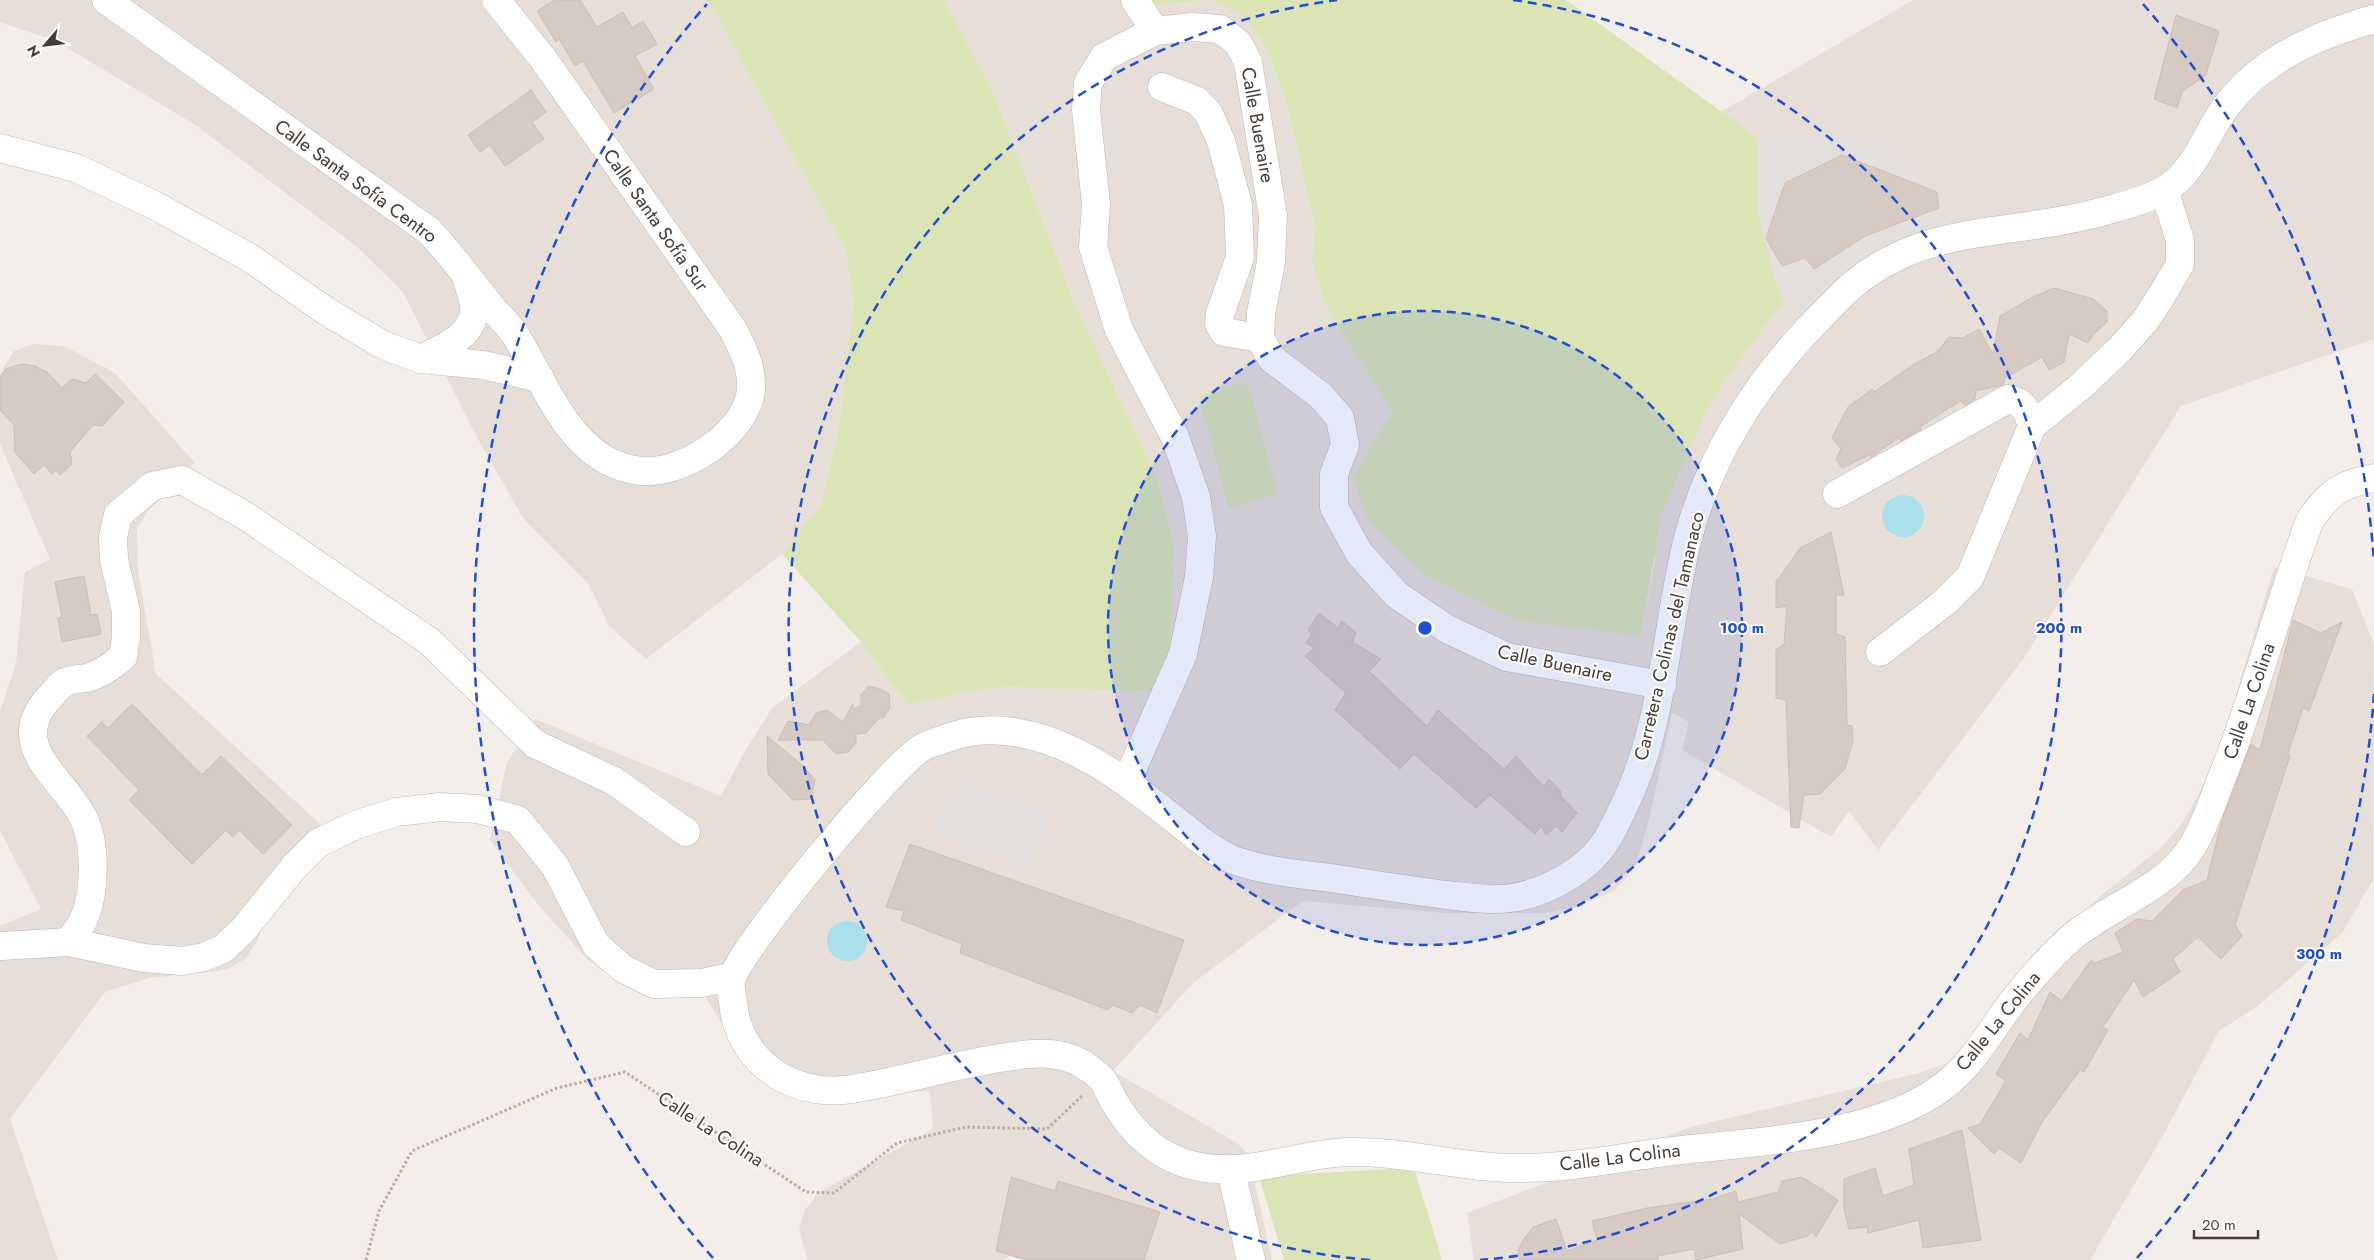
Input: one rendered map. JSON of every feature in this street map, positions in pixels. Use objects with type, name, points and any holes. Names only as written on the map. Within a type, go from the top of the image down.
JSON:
[{"type":"street","name":"Calle Santa Sofía Centro","points":[[106,0],[429,231],[466,272],[515,334],[570,428],[596,453],[626,468],[643,471],[661,469],[694,458],[708,448]]},
{"type":"street","name":"Calle Santa Sofía Sur","points":[[496,0],[544,60],[732,328],[745,351],[751,374],[750,395],[744,413],[736,426],[708,448]]},
{"type":"street","points":[[1135,0],[1155,31]]},
{"type":"street","name":"Carretera Colinas del Tamanaco","points":[[731,977],[764,929],[874,792],[899,766],[923,746],[958,734],[1004,730],[1037,737],[1084,756],[1127,781],[1226,858],[1273,870],[1399,889],[1507,899],[1546,889],[1576,872],[1602,850],[1636,781],[1662,685],[1676,595],[1688,539],[1708,477],[1734,424],[1767,376],[1807,330],[1848,287],[1886,262],[1926,243],[2082,217],[2134,202],[2164,190],[2185,174],[2222,110],[2247,83],[2272,62],[2308,42],[2374,19]]},
{"type":"street","name":"Calle Buenaire","points":[[1127,781],[1183,654],[1199,578],[1202,536],[1196,496],[1175,437],[1119,330],[1093,247],[1096,204],[1086,110],[1088,83],[1104,58],[1155,31],[1193,27],[1220,29],[1238,43],[1248,62],[1273,216],[1271,262],[1261,313],[1260,338],[1272,359],[1320,396],[1340,418],[1344,445],[1334,474],[1334,507],[1360,552],[1398,595],[1447,630],[1507,656],[1662,685]]},
{"type":"street","points":[[1162,87],[1197,101],[1208,112],[1221,141],[1238,205],[1240,257],[1220,314],[1219,324],[1224,332],[1260,338]]},
{"type":"street","points":[[0,148],[76,168],[156,206],[250,258],[326,310],[383,345],[421,359],[483,365],[540,378]]},
{"type":"street","points":[[1880,652],[1945,602],[1970,577],[2032,426],[2081,386],[2119,350],[2145,321],[2180,264],[2180,240],[2164,190]]},
{"type":"street","points":[[421,359],[456,340],[469,328],[475,311],[466,272]]},
{"type":"street","points":[[1837,494],[2008,399],[2018,400],[2026,407],[2032,426]]},
{"type":"street","name":"Calle La Colina","points":[[1231,1170],[1348,1152],[1524,1168],[1567,1164],[1844,1130],[1907,1108],[1944,1086],[1976,1053],[2012,1003],[2047,961],[2072,938],[2163,879],[2189,854],[2247,712],[2310,520],[2325,499],[2351,482],[2374,478]]},
{"type":"street","points":[[69,942],[85,916],[92,886],[92,848],[85,820],[71,796],[38,755],[33,728],[38,712],[65,682],[89,677],[107,670],[123,657],[126,637],[126,611],[114,560],[112,537],[118,515],[152,486],[182,480],[244,515],[429,641],[535,744],[614,781],[686,832]]},
{"type":"street","points":[[0,946],[69,942],[144,958],[182,961],[204,957],[223,949],[244,929],[294,867],[318,843],[358,824],[397,812],[440,807],[478,809],[518,820],[556,866],[596,944],[622,968],[654,984],[701,984],[731,977],[733,1020],[752,1055],[783,1081],[812,1088],[840,1091],[1009,1056],[1053,1053],[1079,1061],[1102,1077],[1117,1107],[1149,1146],[1172,1159],[1201,1168],[1231,1170],[1251,1260]]},
{"type":"path","name":"Calle La Colina","points":[[366,1260],[379,1211],[412,1151],[556,1088],[625,1072],[806,1192],[834,1192],[897,1143],[966,1127],[1047,1129],[1102,1077]]},
{"type":"shaded area","points":[[0,0],[708,0],[845,249],[854,301],[839,426],[822,502],[782,554],[646,659],[610,627],[588,583],[523,518],[478,439],[402,291],[356,246],[197,126],[56,41],[0,22]]},
{"type":"shaded area","points":[[944,0],[1142,0],[1144,7],[1212,0],[1242,14],[1267,49],[1287,105],[1315,226],[1312,261],[1325,305],[1392,412],[1352,477],[1641,636],[1655,559],[1635,162],[1913,0],[2374,0],[2374,339],[2181,406],[2024,658],[1878,850],[1849,811],[1831,837],[1682,750],[1689,722],[1672,713],[1650,816],[1636,865],[1625,880],[1612,892],[1574,908],[1545,913],[1446,913],[1303,901],[1193,983],[1113,1071],[1237,1143],[1249,1155],[1272,1260],[1091,1260],[1032,1237],[1004,1260],[807,1260],[799,1227],[805,1210],[818,1193],[933,1129],[930,1091],[832,1098],[760,1069],[720,1020],[701,990],[617,981],[587,959],[539,906],[490,840],[507,762],[535,719],[721,796],[745,751],[772,708],[861,642],[908,705],[960,693],[998,687],[1159,692],[1171,645],[1174,543],[1156,475],[1076,307],[993,92]]},
{"type":"shaded area","points":[[1843,134],[1878,144],[1915,170],[1937,192],[1939,208],[1928,231],[1811,318],[1784,300],[1774,278],[1757,209],[1757,137]]},
{"type":"shaded area","points":[[33,344],[64,346],[115,373],[195,463],[148,511],[137,529],[138,571],[156,674],[330,833],[264,923],[257,941],[246,958],[230,968],[218,971],[149,978],[105,992],[10,1119],[58,1260],[0,1260],[0,926],[41,909],[0,831],[0,712],[16,663],[25,572],[50,559],[0,444],[0,380],[4,367],[14,351]]},
{"type":"shaded area","points":[[2274,567],[2352,589],[2374,644],[2373,880],[2342,933],[2258,1006],[2219,1031],[2161,1139],[2090,1260],[1474,1260],[1467,1213],[1691,1127],[1919,1073],[1950,1062],[2050,946],[2098,898],[2163,846],[2184,820],[2215,765]]},
{"type":"shaded area","points":[[967,786],[1053,815],[1029,867],[933,835],[945,804]]},
{"type":"green space","points":[[708,0],[944,0],[993,92],[1076,307],[1156,475],[1174,543],[1171,645],[1159,692],[998,687],[960,693],[908,705],[861,642],[782,554],[822,502],[839,426],[854,301],[845,249]]},
{"type":"green space","points":[[1142,0],[1212,0],[1143,7]]},
{"type":"green space","points":[[1212,0],[1566,0],[1757,137],[1757,209],[1774,278],[1784,300],[1730,373],[1705,413],[1661,515],[1641,636],[1517,620],[1430,578],[1370,524],[1352,477],[1392,412],[1325,305],[1312,261],[1315,226],[1287,105],[1267,49],[1242,14]]},
{"type":"green space","points":[[1247,382],[1278,494],[1229,508],[1198,395]]},
{"type":"green space","points":[[1414,1168],[1442,1260],[1284,1260],[1259,1176]]},
{"type":"water","points":[[1907,495],[1915,498],[1921,504],[1924,516],[1921,528],[1915,534],[1899,537],[1891,534],[1885,528],[1882,512],[1885,504],[1891,498]]},
{"type":"water","points":[[847,921],[861,927],[867,941],[861,955],[847,961],[833,955],[827,941],[833,927]]},
{"type":"building","points":[[555,0],[580,0],[597,27],[623,12],[632,28],[643,21],[657,44],[635,56],[654,89],[614,113],[583,61],[575,66],[559,39],[556,42],[537,11]]},
{"type":"building","points":[[2176,15],[2219,31],[2206,75],[2182,92],[2177,108],[2154,99]]},
{"type":"building","points":[[531,90],[546,112],[532,122],[544,139],[505,166],[490,145],[480,152],[468,135]]},
{"type":"building","points":[[1842,155],[1937,192],[1939,208],[1865,236],[1814,269],[1805,258],[1782,266],[1766,238],[1785,183]]},
{"type":"building","points":[[2054,288],[2093,299],[2107,311],[2107,322],[2093,335],[2088,343],[2069,334],[2064,362],[2049,370],[2042,357],[2005,378],[2003,385],[1976,391],[1975,399],[1966,405],[1960,401],[1901,441],[1898,438],[1872,457],[1869,455],[1842,468],[1836,459],[1841,449],[1832,438],[1848,407],[1872,389],[1874,392],[1911,366],[1938,351],[1949,337],[1963,338],[1979,329],[1993,354],[2000,316],[2033,297]]},
{"type":"building","points":[[21,364],[35,366],[47,372],[62,388],[72,379],[86,383],[95,374],[124,402],[102,426],[93,425],[70,452],[72,464],[60,475],[56,470],[52,474],[44,465],[34,474],[15,452],[14,425],[0,410],[0,376],[6,369]]},
{"type":"building","points":[[1831,532],[1844,595],[1836,595],[1836,634],[1845,637],[1847,725],[1852,726],[1853,741],[1845,769],[1820,794],[1804,795],[1799,828],[1791,827],[1786,700],[1776,698],[1776,650],[1784,644],[1787,606],[1776,608],[1776,582],[1800,548]]},
{"type":"building","points":[[84,576],[91,615],[97,614],[101,634],[62,642],[58,618],[62,617],[55,582]]},
{"type":"building","points":[[1319,613],[1338,628],[1342,621],[1356,633],[1352,642],[1381,659],[1369,671],[1427,726],[1438,710],[1504,769],[1516,756],[1544,787],[1549,779],[1561,792],[1560,795],[1577,813],[1562,832],[1556,826],[1546,835],[1541,826],[1535,834],[1490,795],[1476,808],[1414,754],[1400,769],[1335,710],[1346,693],[1305,656],[1314,648],[1306,643],[1312,634],[1308,630]]},
{"type":"building","points":[[2293,620],[2321,633],[2342,622],[2309,711],[2303,708],[2288,754],[2290,756],[2235,925],[2242,936],[2221,959],[2198,937],[2173,959],[2180,972],[2143,997],[2134,980],[2103,1027],[2108,1030],[2084,1072],[2080,1070],[2042,1122],[2021,1163],[1999,1148],[1994,1154],[1968,1128],[1980,1124],[2006,1081],[1996,1074],[2020,1033],[2028,1040],[2050,992],[2062,1001],[2091,960],[2095,963],[2123,952],[2115,933],[2137,919],[2152,921],[2183,890],[2207,880],[2222,820],[2251,744],[2260,750]]},
{"type":"building","points":[[869,686],[889,694],[890,708],[884,717],[880,717],[866,733],[856,734],[856,743],[848,752],[836,754],[823,740],[778,740],[788,721],[809,725],[816,713],[827,710],[843,722],[853,704],[853,709],[861,706],[861,695]]},
{"type":"building","points":[[132,704],[202,775],[221,756],[292,825],[263,854],[239,830],[233,837],[226,830],[192,864],[129,800],[139,790],[87,736],[102,722],[108,728]]},
{"type":"building","points":[[767,736],[802,765],[815,780],[811,799],[793,800],[768,774]]},
{"type":"building","points":[[910,844],[1184,940],[1157,1013],[1140,1005],[1132,1013],[1113,1005],[1108,1010],[960,953],[962,944],[901,920],[904,911],[886,907]]},
{"type":"building","points":[[1962,1130],[1981,1240],[1923,1248],[1919,1220],[1868,1233],[1867,1227],[1849,1229],[1844,1210],[1844,1179],[1875,1168],[1883,1196],[1914,1185],[1909,1149]]},
{"type":"building","points":[[1011,1177],[1055,1191],[1058,1181],[1160,1212],[1144,1260],[1026,1260],[996,1251]]},
{"type":"building","points":[[1802,1177],[1838,1200],[1816,1237],[1812,1232],[1807,1236],[1780,1244],[1739,1214],[1743,1249],[1696,1260],[1694,1249],[1657,1256],[1658,1260],[1520,1260],[1518,1251],[1523,1240],[1533,1227],[1556,1219],[1567,1251],[1597,1240],[1592,1221],[1647,1208],[1712,1199],[1736,1191],[1738,1202],[1778,1192],[1782,1181]]}]
